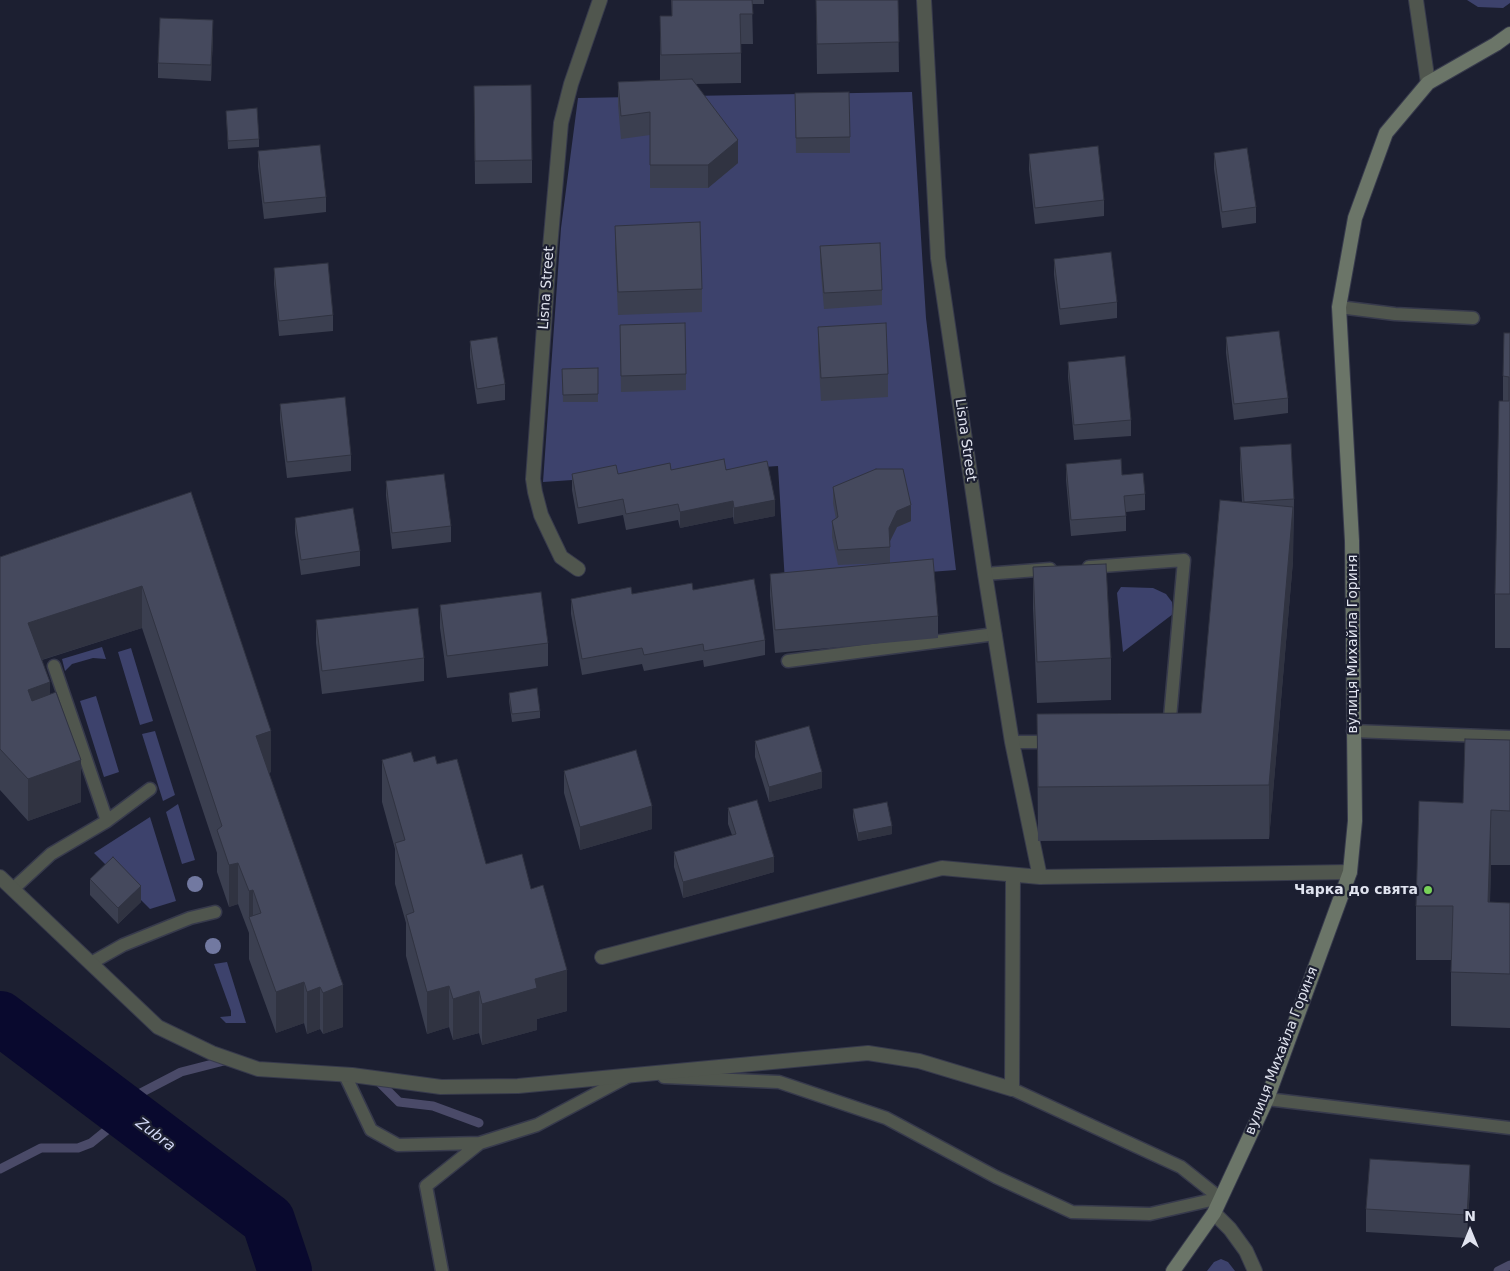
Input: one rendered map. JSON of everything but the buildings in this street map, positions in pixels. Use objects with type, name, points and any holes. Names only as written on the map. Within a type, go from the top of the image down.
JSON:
[{"type":"main road","points":[[1428,83],[1510,34]]},
{"type":"main road","name":"вулиця Михайла Гориня","points":[[1172,1271],[1214,1212],[1267,1098],[1350,872],[1355,821],[1352,541],[1339,307],[1355,218],[1386,133],[1428,83]]},
{"type":"street","name":"Lisna Street","points":[[578,569],[561,557],[541,515],[533,478],[561,123],[571,84],[600,0]]},
{"type":"street","name":"Lisna Street","points":[[924,0],[938,258],[1012,742],[1040,877]]},
{"type":"street","points":[[1416,0],[1428,83]]},
{"type":"street","points":[[602,957],[942,868],[1040,877],[1350,872]]},
{"type":"street","points":[[0,877],[158,1027],[212,1053],[258,1069],[345,1075],[441,1087],[518,1086],[868,1053],[919,1061],[1012,1089],[1013,875]]},
{"type":"street","points":[[1214,1212],[1246,1250],[1255,1271]]},
{"type":"lane","points":[[1339,307],[1395,314],[1473,318]]},
{"type":"lane","points":[[1080,567],[1184,560],[1168,741]]},
{"type":"lane","points":[[985,574],[1061,568]]},
{"type":"lane","points":[[788,661],[995,634]]},
{"type":"lane","points":[[54,666],[107,821]]},
{"type":"lane","points":[[1353,731],[1510,737]]},
{"type":"lane","points":[[1012,742],[1067,742]]},
{"type":"lane","points":[[13,889],[51,854],[107,821],[150,788]]},
{"type":"lane","points":[[91,963],[123,944],[190,918],[215,912]]},
{"type":"lane","points":[[345,1075],[371,1130],[398,1145],[480,1143],[536,1125],[630,1075],[779,1082],[886,1118],[996,1177],[1072,1212],[1150,1214],[1220,1198]]},
{"type":"lane","points":[[1012,1089],[1181,1167],[1220,1198]]},
{"type":"lane","points":[[1267,1098],[1510,1128]]},
{"type":"lane","points":[[442,1271],[426,1186],[480,1143]]},
{"type":"shaded area","points":[[1467,0],[1510,0],[1510,3],[1503,8],[1478,7]]},
{"type":"shaded area","points":[[912,92],[926,318],[956,570],[785,583],[778,466],[543,482],[561,228],[578,98]]},
{"type":"shaded area","points":[[1121,587],[1153,588],[1166,594],[1172,602],[1173,614],[1123,652],[1117,593]]},
{"type":"shaded area","points":[[102,647],[106,659],[93,658],[72,664],[65,671],[62,659]]},
{"type":"shaded area","points":[[131,648],[153,721],[140,725],[118,652]]},
{"type":"shaded area","points":[[96,696],[119,772],[104,777],[80,701]]},
{"type":"shaded area","points":[[155,731],[175,795],[163,801],[142,734]]},
{"type":"shaded area","points":[[178,804],[195,860],[182,864],[166,812]]},
{"type":"shaded area","points":[[150,817],[176,901],[150,909],[94,853]]},
{"type":"shaded area","points":[[227,962],[246,1023],[226,1023],[220,1017],[231,1016],[231,1011],[214,964]]},
{"type":"shaded area","points":[[1221,1259],[1228,1262],[1235,1271],[1207,1271],[1214,1262]]},
{"type":"waterway","name":"Zubra","points":[[0,1018],[268,1220],[285,1271]]},
{"type":"waterway","points":[[0,1169],[41,1148],[78,1148],[91,1143],[112,1126],[133,1097],[181,1072],[228,1060]]},
{"type":"waterway","points":[[374,1079],[399,1102],[433,1106],[479,1123]]},
{"type":"waterway","points":[[1498,1271],[1510,1265]]},
{"type":"place","name":"Чарка до свята","points":[[1428,890]]}]
